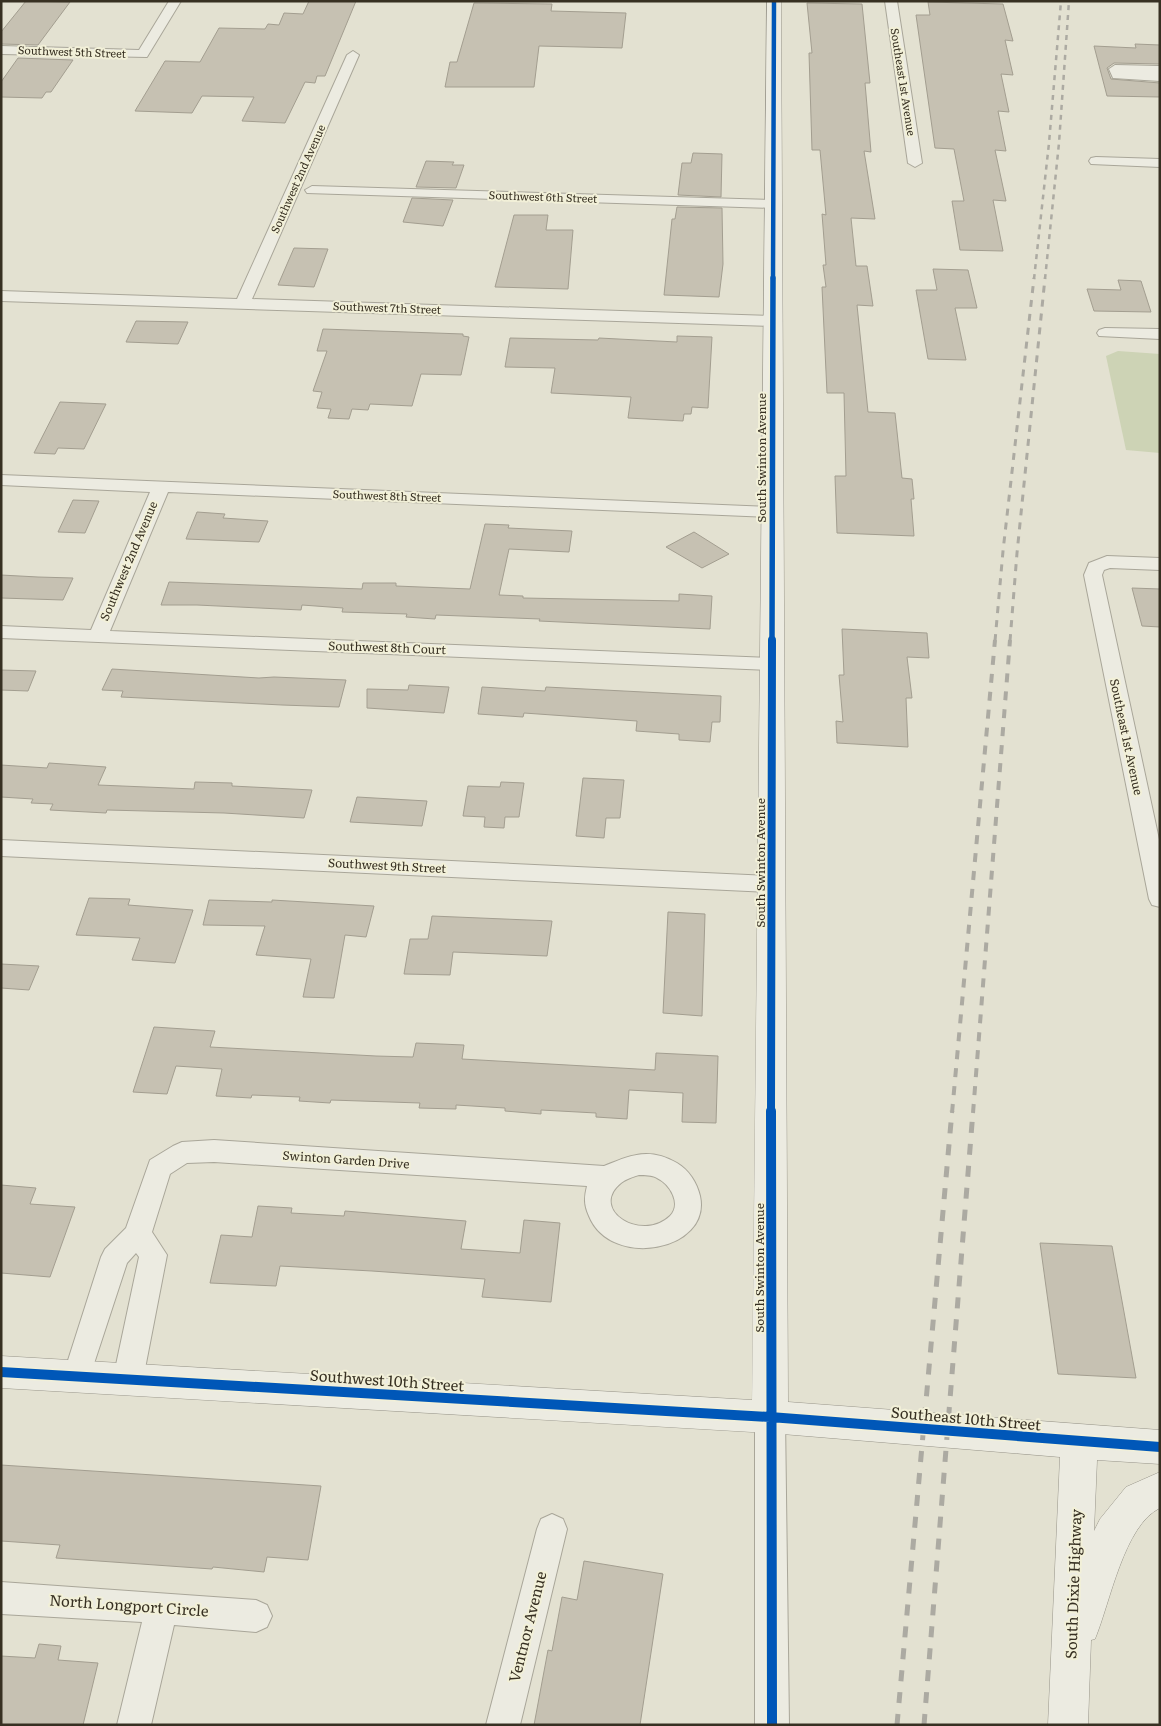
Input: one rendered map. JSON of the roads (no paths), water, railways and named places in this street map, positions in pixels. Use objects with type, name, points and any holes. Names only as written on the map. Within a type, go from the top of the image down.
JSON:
[{"type":"street","name":"Southwest 5th Street","points":[[1,50],[144,54],[175,1]]},
{"type":"street","name":"South Swinton Avenue","points":[[772,1725],[770,1417],[774,1]]},
{"type":"street","name":"Southeast 1st Avenue","points":[[891,1],[915,163]]},
{"type":"street","name":"Southwest 2nd Avenue","points":[[242,304],[353,55]]},
{"type":"street","points":[[1160,70],[1115,69],[1117,76],[1160,77]]},
{"type":"street","points":[[1096,161],[1160,162]]},
{"type":"street","name":"Southwest 6th Street","points":[[312,190],[774,204]]},
{"type":"street","name":"Southwest 7th Street","points":[[1,296],[774,321]]},
{"type":"street","points":[[1106,333],[1160,334]]},
{"type":"street","name":"Southwest 8th Street","points":[[1,480],[773,512]]},
{"type":"street","name":"Southwest 2nd Avenue","points":[[98,636],[161,487]]},
{"type":"street","name":"Southeast 1st Avenue","points":[[1160,564],[1107,562],[1096,566],[1093,574],[1160,899]]},
{"type":"street","name":"Southwest 8th Court","points":[[1,632],[773,664]]},
{"type":"street","name":"Southwest 9th Street","points":[[1,848],[772,884]]},
{"type":"street","name":"Swinton Garden Drive","points":[[77,1376],[115,1257],[138,1234],[159,1168],[182,1153],[214,1151],[607,1177]]},
{"type":"street","points":[[128,1379],[153,1254],[138,1234]]},
{"type":"street","name":"Southwest 10th Street","points":[[1,1372],[770,1417]]},
{"type":"street","name":"Southeast 10th Street","points":[[770,1417],[1160,1447]]},
{"type":"street","name":"South Dixie Highway","points":[[1068,1725],[1079,1442]]},
{"type":"street","points":[[1071,1653],[1113,1532],[1139,1500],[1160,1489]]},
{"type":"street","name":"Ventnor Avenue","points":[[503,1725],[552,1530]]},
{"type":"street","name":"North Longport Circle","points":[[1,1598],[256,1616]]},
{"type":"street","points":[[134,1725],[162,1608]]},
{"type":"railway","points":[[1034,279],[1049,143],[1061,1]]},
{"type":"railway","points":[[1045,279],[1059,143],[1069,1]]},
{"type":"railway","points":[[995,641],[1003,551],[1034,278]]},
{"type":"railway","points":[[1010,641],[1045,278]]},
{"type":"railway","points":[[952,1113],[995,640]]},
{"type":"railway","points":[[973,1113],[1010,640]]},
{"type":"railway","points":[[897,1725],[952,1111]]},
{"type":"railway","points":[[924,1725],[973,1111]]}]
